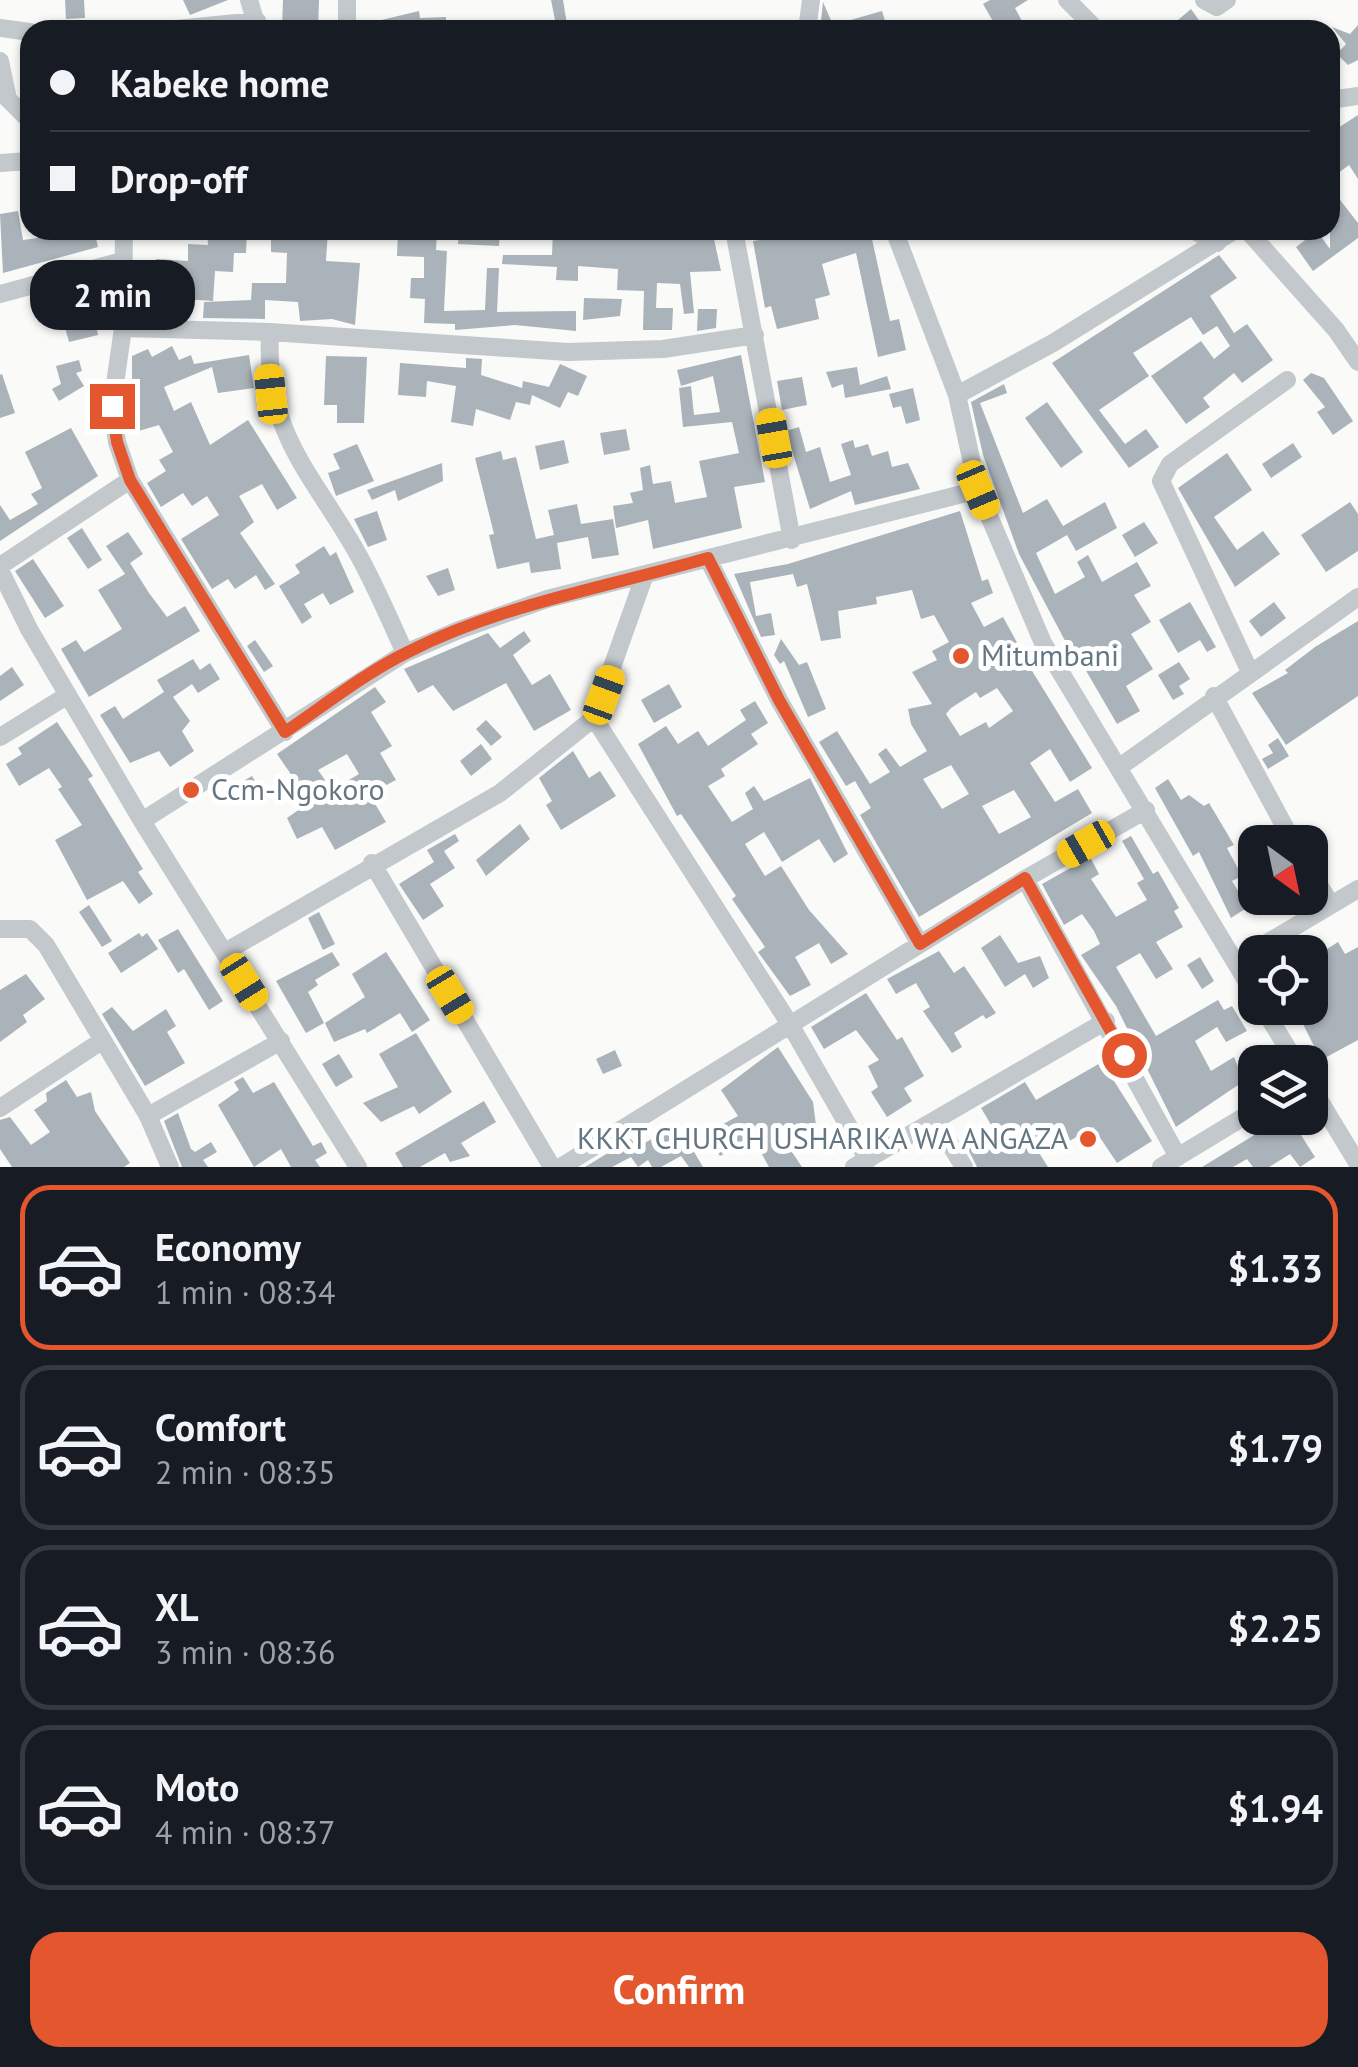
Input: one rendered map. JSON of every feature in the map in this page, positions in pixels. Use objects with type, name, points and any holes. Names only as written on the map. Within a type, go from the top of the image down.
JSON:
[{"type":"street","points":[[1067,0],[1087,20]]},
{"type":"street","points":[[1204,0],[1217,7],[1227,0]]},
{"type":"street","points":[[0,60],[8,99],[20,110]]},
{"type":"street","points":[[123,240],[123,328],[112,406],[117,442],[130,480],[285,732]]},
{"type":"street","points":[[736,240],[792,540]]},
{"type":"street","points":[[898,240],[957,395],[978,490],[1043,644],[1121,766],[1238,967]]},
{"type":"street","points":[[1213,240],[1217,242]]},
{"type":"street","points":[[957,395],[1054,343],[1220,240]]},
{"type":"street","points":[[1255,240],[1336,330],[1358,362]]},
{"type":"street","points":[[0,294],[122,262]]},
{"type":"street","points":[[123,328],[270,332],[568,352],[663,349],[755,335]]},
{"type":"street","points":[[270,332],[271,394],[294,452],[356,551],[405,652]]},
{"type":"street","points":[[1250,672],[1160,481],[1170,464],[1286,380]]},
{"type":"street","points":[[130,480],[0,568],[142,821],[358,1167]]},
{"type":"street","points":[[142,821],[405,652],[547,599],[978,490]]},
{"type":"street","points":[[708,558],[779,700],[920,944]]},
{"type":"street","points":[[226,952],[500,793],[594,718],[644,577]]},
{"type":"street","points":[[1121,766],[1358,597]]},
{"type":"street","points":[[0,737],[68,695]]},
{"type":"street","points":[[1214,696],[1285,825]]},
{"type":"street","points":[[594,718],[791,1026],[861,1163],[1106,1020]]},
{"type":"street","points":[[561,1167],[1025,878],[1146,810]]},
{"type":"street","points":[[372,864],[552,1167]]},
{"type":"street","points":[[1025,878],[1106,1020],[1169,1162],[1238,1120]]},
{"type":"street","points":[[1235,962],[1358,889]]},
{"type":"street","points":[[1328,900],[1331,905]]},
{"type":"street","points":[[0,928],[30,930],[46,945],[100,1042],[148,1116],[170,1167]]},
{"type":"street","points":[[148,1116],[281,1041]]},
{"type":"street","points":[[0,1108],[100,1042]]},
{"type":"street","points":[[1328,1115],[1358,1164]]},
{"type":"street","points":[[936,1122],[964,1167]]},
{"type":"building","points":[[65,0],[84,0],[85,18],[66,19]]},
{"type":"building","points":[[183,0],[228,0],[190,15]]},
{"type":"building","points":[[283,0],[319,0],[318,20],[282,20]]},
{"type":"building","points":[[551,0],[563,0],[566,20],[555,20]]},
{"type":"building","points":[[990,0],[1028,0],[1015,8],[1021,20],[992,20],[983,4]]},
{"type":"building","points":[[823,2],[831,20],[821,20]]},
{"type":"building","points":[[1191,9],[1199,20],[1178,20]]},
{"type":"building","points":[[419,11],[420,18],[446,17],[446,20],[382,20]]},
{"type":"building","points":[[882,11],[885,20],[850,20]]},
{"type":"building","points":[[1358,25],[1358,60],[1348,65],[1340,57],[1346,44],[1340,30],[1350,34]]},
{"type":"building","points":[[1358,115],[1358,179],[1349,165],[1340,172],[1340,127]]},
{"type":"building","points":[[1340,200],[1358,223],[1358,238],[1313,271],[1296,247],[1305,240],[1324,240],[1330,249],[1330,240],[1340,240]]},
{"type":"building","points":[[18,211],[20,240],[96,240],[98,247],[3,273],[0,214]]},
{"type":"building","points":[[208,240],[247,240],[246,253],[234,253],[233,272],[215,271],[213,301],[154,297],[156,259],[188,261],[188,244],[208,245]]},
{"type":"building","points":[[271,240],[327,240],[326,261],[360,263],[355,325],[332,319],[300,321],[298,302],[265,300],[265,319],[203,318],[204,302],[251,300],[252,283],[286,283],[287,253],[271,252]]},
{"type":"building","points":[[398,240],[436,240],[436,250],[447,251],[444,311],[485,310],[487,268],[499,268],[497,312],[576,311],[576,331],[515,325],[455,330],[455,324],[424,323],[425,299],[410,298],[411,278],[424,278],[424,257],[397,256]]},
{"type":"building","points":[[458,240],[499,240],[499,246],[458,244]]},
{"type":"building","points":[[553,240],[714,240],[721,271],[690,272],[694,313],[684,314],[680,284],[657,283],[656,308],[673,308],[672,330],[643,330],[644,291],[617,290],[618,269],[578,266],[578,281],[556,280],[557,267],[502,264],[503,255],[552,255]]},
{"type":"building","points":[[872,240],[890,321],[899,319],[906,350],[878,357],[856,253],[822,264],[830,295],[815,299],[819,319],[777,329],[771,306],[765,308],[753,241]]},
{"type":"building","points":[[1219,255],[1237,278],[1210,296],[1234,333],[1247,324],[1273,360],[1242,383],[1234,373],[1203,398],[1210,407],[1186,424],[1151,376],[1201,341],[1214,359],[1230,346],[1217,326],[1203,335],[1191,317],[1133,353],[1149,376],[1099,410],[1125,444],[1146,429],[1159,447],[1129,468],[1052,363]]},
{"type":"building","points":[[87,284],[98,335],[69,342],[61,313],[70,311],[64,290]]},
{"type":"building","points":[[584,298],[622,299],[620,316],[583,320]]},
{"type":"building","points":[[698,309],[717,309],[716,328],[697,331]]},
{"type":"building","points":[[172,346],[179,360],[191,355],[194,364],[249,355],[254,388],[218,393],[212,367],[164,387],[174,411],[191,402],[210,445],[248,420],[297,498],[277,510],[262,484],[239,496],[254,522],[240,533],[275,584],[265,590],[256,575],[235,589],[228,579],[212,589],[181,539],[219,515],[207,496],[192,506],[183,493],[161,507],[147,483],[166,471],[159,460],[173,452],[159,425],[135,432],[125,405],[132,384],[132,356],[148,349],[152,357]]},
{"type":"building","points":[[741,355],[765,482],[734,487],[742,528],[653,549],[648,520],[616,528],[613,506],[633,503],[630,493],[643,490],[640,468],[650,465],[653,484],[671,481],[675,503],[707,497],[699,461],[739,453],[732,422],[683,427],[679,388],[691,386],[694,415],[720,412],[713,376],[681,386],[677,370]]},
{"type":"building","points":[[326,356],[367,357],[364,423],[337,423],[337,405],[324,405]]},
{"type":"building","points":[[466,358],[482,359],[481,375],[522,388],[523,381],[549,387],[560,364],[587,376],[578,396],[568,392],[560,408],[532,395],[530,405],[516,402],[510,420],[476,409],[473,426],[451,422],[456,386],[427,381],[426,397],[398,395],[400,363],[466,368]]},
{"type":"building","points":[[79,360],[82,371],[76,373],[84,386],[59,401],[52,389],[61,384],[56,366]]},
{"type":"building","points":[[857,367],[860,385],[887,376],[891,389],[845,398],[843,384],[832,388],[826,372]]},
{"type":"building","points":[[1311,373],[1324,378],[1353,421],[1333,435],[1317,412],[1325,407],[1303,380]]},
{"type":"building","points":[[0,375],[15,413],[0,418]]},
{"type":"building","points":[[802,377],[807,405],[782,410],[777,381]]},
{"type":"building","points":[[1004,384],[1007,393],[980,403],[1023,513],[1047,499],[1063,526],[1105,502],[1117,528],[1076,551],[1067,535],[1036,553],[1055,594],[1085,577],[1077,562],[1088,555],[1102,582],[1137,562],[1151,586],[1134,595],[1151,622],[1131,634],[1153,669],[1126,686],[1140,711],[1117,724],[1074,650],[1071,652],[1019,554],[983,455],[971,402]]},
{"type":"building","points":[[913,388],[920,420],[906,424],[901,406],[893,408],[889,394]]},
{"type":"building","points":[[1047,402],[1083,452],[1061,468],[1025,418]]},
{"type":"building","points":[[799,427],[806,452],[820,447],[830,482],[851,475],[841,444],[853,440],[855,448],[868,444],[872,456],[888,451],[892,467],[908,463],[920,489],[855,505],[851,491],[810,509],[786,431]]},
{"type":"building","points":[[71,428],[98,476],[0,541],[0,505],[10,520],[38,504],[31,494],[42,488],[25,452]]},
{"type":"building","points":[[626,429],[630,450],[604,455],[600,433]]},
{"type":"building","points":[[564,440],[569,463],[540,470],[535,446]]},
{"type":"building","points":[[1293,443],[1302,457],[1271,478],[1262,464]]},
{"type":"building","points":[[357,444],[374,481],[336,496],[328,473],[340,469],[333,454]]},
{"type":"building","points":[[501,451],[503,460],[516,457],[536,539],[554,535],[548,510],[577,504],[581,524],[613,519],[619,555],[592,559],[588,537],[557,543],[561,569],[531,573],[529,562],[497,569],[489,535],[494,534],[475,458]]},
{"type":"building","points":[[1227,453],[1252,490],[1214,517],[1237,550],[1263,531],[1280,554],[1235,587],[1178,488]]},
{"type":"building","points":[[442,463],[443,481],[398,501],[395,490],[372,500],[367,490]]},
{"type":"building","points":[[1350,502],[1358,514],[1358,551],[1326,572],[1301,535]]},
{"type":"building","points":[[377,511],[387,540],[368,547],[354,519]]},
{"type":"building","points":[[960,511],[982,581],[988,579],[993,593],[971,603],[984,627],[1003,617],[1024,655],[1032,652],[1035,664],[1029,666],[1092,768],[1070,782],[1050,749],[1030,763],[1055,802],[1078,789],[1092,813],[919,917],[860,815],[871,808],[855,781],[846,786],[819,742],[837,731],[870,784],[890,772],[878,754],[886,748],[900,767],[927,751],[911,724],[908,709],[932,704],[912,672],[937,660],[932,651],[949,642],[934,615],[921,619],[912,590],[876,597],[877,604],[838,611],[841,638],[821,641],[807,584],[797,587],[793,574],[750,582],[756,616],[771,613],[775,635],[761,637],[734,574],[788,564]],"holes":[[[997,688],[1013,711],[989,728],[986,722],[960,736],[946,714],[976,692],[980,698]],[[951,765],[969,794],[942,809],[923,779]],[[1014,790],[1031,817],[999,834],[982,806]]]},
{"type":"building","points":[[1144,522],[1158,543],[1135,557],[1122,535]]},
{"type":"building","points":[[82,528],[102,560],[88,569],[67,538]]},
{"type":"building","points":[[128,532],[143,554],[130,563],[149,593],[167,617],[185,606],[200,631],[89,697],[61,649],[76,640],[84,652],[122,629],[98,590],[125,574],[106,546]]},
{"type":"building","points":[[324,546],[330,556],[336,552],[354,592],[330,605],[323,593],[304,604],[312,617],[302,624],[279,586],[300,573],[295,565]]},
{"type":"building","points":[[33,559],[64,606],[45,618],[15,571]]},
{"type":"building","points":[[448,568],[455,590],[438,596],[426,576]]},
{"type":"building","points":[[1190,602],[1216,647],[1207,652],[1200,640],[1178,653],[1159,620]]},
{"type":"building","points":[[1274,602],[1286,618],[1261,637],[1249,621]]},
{"type":"building","points":[[1358,621],[1358,696],[1286,745],[1252,693],[1288,673],[1285,670],[1315,647]]},
{"type":"building","points":[[524,631],[531,641],[513,655],[532,685],[550,674],[571,710],[534,731],[506,683],[453,711],[433,685],[418,693],[404,669],[488,633],[500,648]]},
{"type":"building","points":[[781,639],[799,665],[807,662],[826,709],[808,717],[784,661],[780,664],[774,655]]},
{"type":"building","points":[[255,640],[273,666],[264,672],[247,646]]},
{"type":"building","points":[[193,659],[200,670],[210,663],[220,679],[198,693],[192,684],[173,697],[190,721],[182,731],[194,751],[170,767],[159,751],[130,763],[100,715],[115,706],[123,719],[164,692],[157,680]]},
{"type":"building","points":[[1179,662],[1190,679],[1179,686],[1184,694],[1173,700],[1158,675]]},
{"type":"building","points":[[12,667],[24,685],[0,701],[0,676]]},
{"type":"building","points":[[669,684],[682,707],[654,723],[641,700]]},
{"type":"building","points":[[375,687],[386,702],[371,712],[392,746],[380,753],[396,780],[369,794],[386,822],[335,850],[322,827],[297,839],[287,818],[310,802],[277,754]],"holes":[[[347,754],[359,774],[332,790],[318,770]]]},
{"type":"building","points":[[755,701],[768,723],[751,734],[758,744],[721,769],[725,776],[708,786],[732,822],[753,809],[745,793],[754,786],[764,801],[810,778],[848,854],[834,863],[819,839],[782,862],[764,832],[745,844],[765,876],[781,866],[809,910],[848,954],[831,964],[819,943],[795,957],[811,985],[790,996],[758,952],[765,947],[732,899],[736,896],[681,814],[677,816],[638,744],[666,726],[678,744],[698,731],[708,746],[746,720],[740,710]]},
{"type":"building","points":[[486,720],[502,737],[491,746],[476,729]]},
{"type":"building","points":[[57,722],[93,776],[88,779],[143,869],[138,872],[153,894],[139,904],[123,881],[87,900],[55,840],[82,825],[58,789],[62,787],[49,768],[19,786],[6,764],[22,754],[18,748]]},
{"type":"building","points":[[1278,738],[1289,756],[1268,769],[1262,759],[1273,753],[1268,745]]},
{"type":"building","points":[[481,744],[492,759],[471,776],[460,761]]},
{"type":"building","points":[[573,751],[589,778],[600,771],[616,796],[561,830],[546,805],[552,801],[539,778]]},
{"type":"building","points":[[252,776],[263,794],[254,800],[249,792],[230,802],[224,792]]},
{"type":"building","points":[[1168,779],[1181,800],[1189,795],[1204,806],[1209,803],[1234,845],[1227,848],[1238,869],[1238,878],[1232,881],[1238,891],[1238,913],[1231,918],[1199,852],[1193,856],[1155,788]]},
{"type":"building","points":[[520,824],[530,839],[486,876],[476,860]]},
{"type":"building","points":[[455,834],[459,841],[444,851],[455,868],[430,884],[444,906],[423,920],[399,884],[434,862],[427,850]]},
{"type":"building","points":[[1131,836],[1153,874],[1158,871],[1179,908],[1174,911],[1183,927],[1156,942],[1173,969],[1156,979],[1140,953],[1116,967],[1156,1036],[1218,1000],[1224,1010],[1232,1006],[1238,1025],[1247,1031],[1226,1042],[1217,1027],[1195,1041],[1211,1071],[1234,1057],[1238,1085],[1176,1127],[1116,1006],[1081,955],[1100,944],[1094,931],[1082,914],[1064,925],[1042,884],[1090,857],[1099,874],[1091,879],[1116,917],[1147,900],[1137,883],[1144,879],[1122,841]]},
{"type":"building","points":[[89,905],[112,941],[102,947],[79,912]]},
{"type":"building","points":[[319,912],[335,944],[323,950],[308,918]]},
{"type":"building","points":[[178,929],[223,1001],[209,1010],[184,969],[178,973],[158,940]]},
{"type":"building","points":[[139,933],[142,937],[147,933],[158,949],[121,973],[108,953]]},
{"type":"building","points":[[1000,935],[1018,963],[1040,956],[1049,978],[1033,988],[1025,974],[1005,987],[981,948]]},
{"type":"building","points":[[1338,942],[1345,954],[1358,947],[1358,1040],[1328,1056],[1328,1045],[1314,1045],[1304,1025],[1328,1025],[1328,948]]},
{"type":"building","points":[[939,951],[954,973],[964,966],[996,1013],[986,1019],[983,1015],[954,1033],[962,1047],[952,1053],[923,1011],[930,1007],[916,983],[896,994],[887,979]]},
{"type":"building","points":[[332,952],[340,965],[315,980],[318,985],[308,992],[324,1023],[306,1033],[276,981]]},
{"type":"building","points":[[386,952],[430,1020],[412,1032],[400,1013],[367,1033],[365,1029],[334,1042],[325,1023],[365,997],[352,974]]},
{"type":"building","points":[[1200,957],[1214,981],[1202,989],[1187,965]]},
{"type":"building","points":[[26,974],[45,999],[23,1015],[27,1022],[0,1042],[0,990]]},
{"type":"building","points":[[866,993],[897,1040],[902,1037],[924,1076],[904,1088],[912,1101],[887,1117],[871,1092],[878,1087],[868,1066],[879,1060],[856,1030],[824,1049],[811,1027]]},
{"type":"building","points":[[112,1007],[133,1031],[166,1009],[176,1026],[167,1032],[185,1063],[145,1086],[102,1014]]},
{"type":"building","points":[[416,1033],[452,1092],[419,1114],[414,1106],[381,1122],[363,1103],[398,1087],[379,1054]]},
{"type":"building","points":[[778,1047],[813,1102],[817,1133],[790,1149],[802,1167],[769,1167],[753,1138],[720,1156],[714,1146],[721,1141],[714,1129],[738,1116],[721,1090]]},
{"type":"building","points":[[615,1050],[622,1066],[603,1074],[596,1059]]},
{"type":"building","points":[[339,1054],[353,1077],[336,1087],[322,1064]]},
{"type":"building","points":[[1102,1062],[1152,1141],[1117,1163],[1093,1127],[1068,1142],[1058,1124],[1031,1140],[1048,1167],[977,1167],[968,1149],[996,1133],[981,1108],[1025,1082],[1036,1100]]},
{"type":"building","points":[[243,1077],[253,1093],[274,1082],[313,1146],[321,1142],[327,1153],[315,1160],[320,1167],[291,1167],[281,1149],[254,1167],[218,1105],[239,1090],[234,1082]]},
{"type":"building","points":[[66,1080],[77,1097],[91,1092],[95,1111],[130,1163],[124,1167],[12,1167],[0,1149],[0,1120],[10,1117],[31,1145],[50,1132],[34,1110],[47,1101],[46,1093]]},
{"type":"building","points":[[484,1101],[496,1122],[461,1143],[470,1156],[450,1162],[445,1153],[420,1167],[403,1167],[395,1153]]},
{"type":"building","points":[[178,1113],[191,1149],[195,1152],[211,1142],[217,1152],[203,1160],[208,1167],[182,1167],[164,1121]]},
{"type":"building","points":[[678,1125],[703,1167],[689,1167],[681,1156],[661,1167],[652,1167],[648,1160],[638,1167],[631,1157],[612,1167],[585,1167],[631,1139],[637,1147]]},
{"type":"building","points":[[1254,1135],[1301,1135],[1315,1157],[1300,1167],[1290,1154],[1269,1167],[1253,1167],[1247,1159],[1233,1167],[1202,1167]]},
{"type":"place","name":"Mitumbani","points":[[961,656]]},
{"type":"place","name":"Ccm-Ngokoro","points":[[191,790]]},
{"type":"place","name":"KKKT CHURCH USHARIKA WA ANGAZA","points":[[1088,1139]]},
{"type":"route","points":[[112,406],[117,442],[130,480],[285,732],[405,652],[547,599],[708,558],[779,700],[920,944],[1025,878],[1124,1055]]}]
